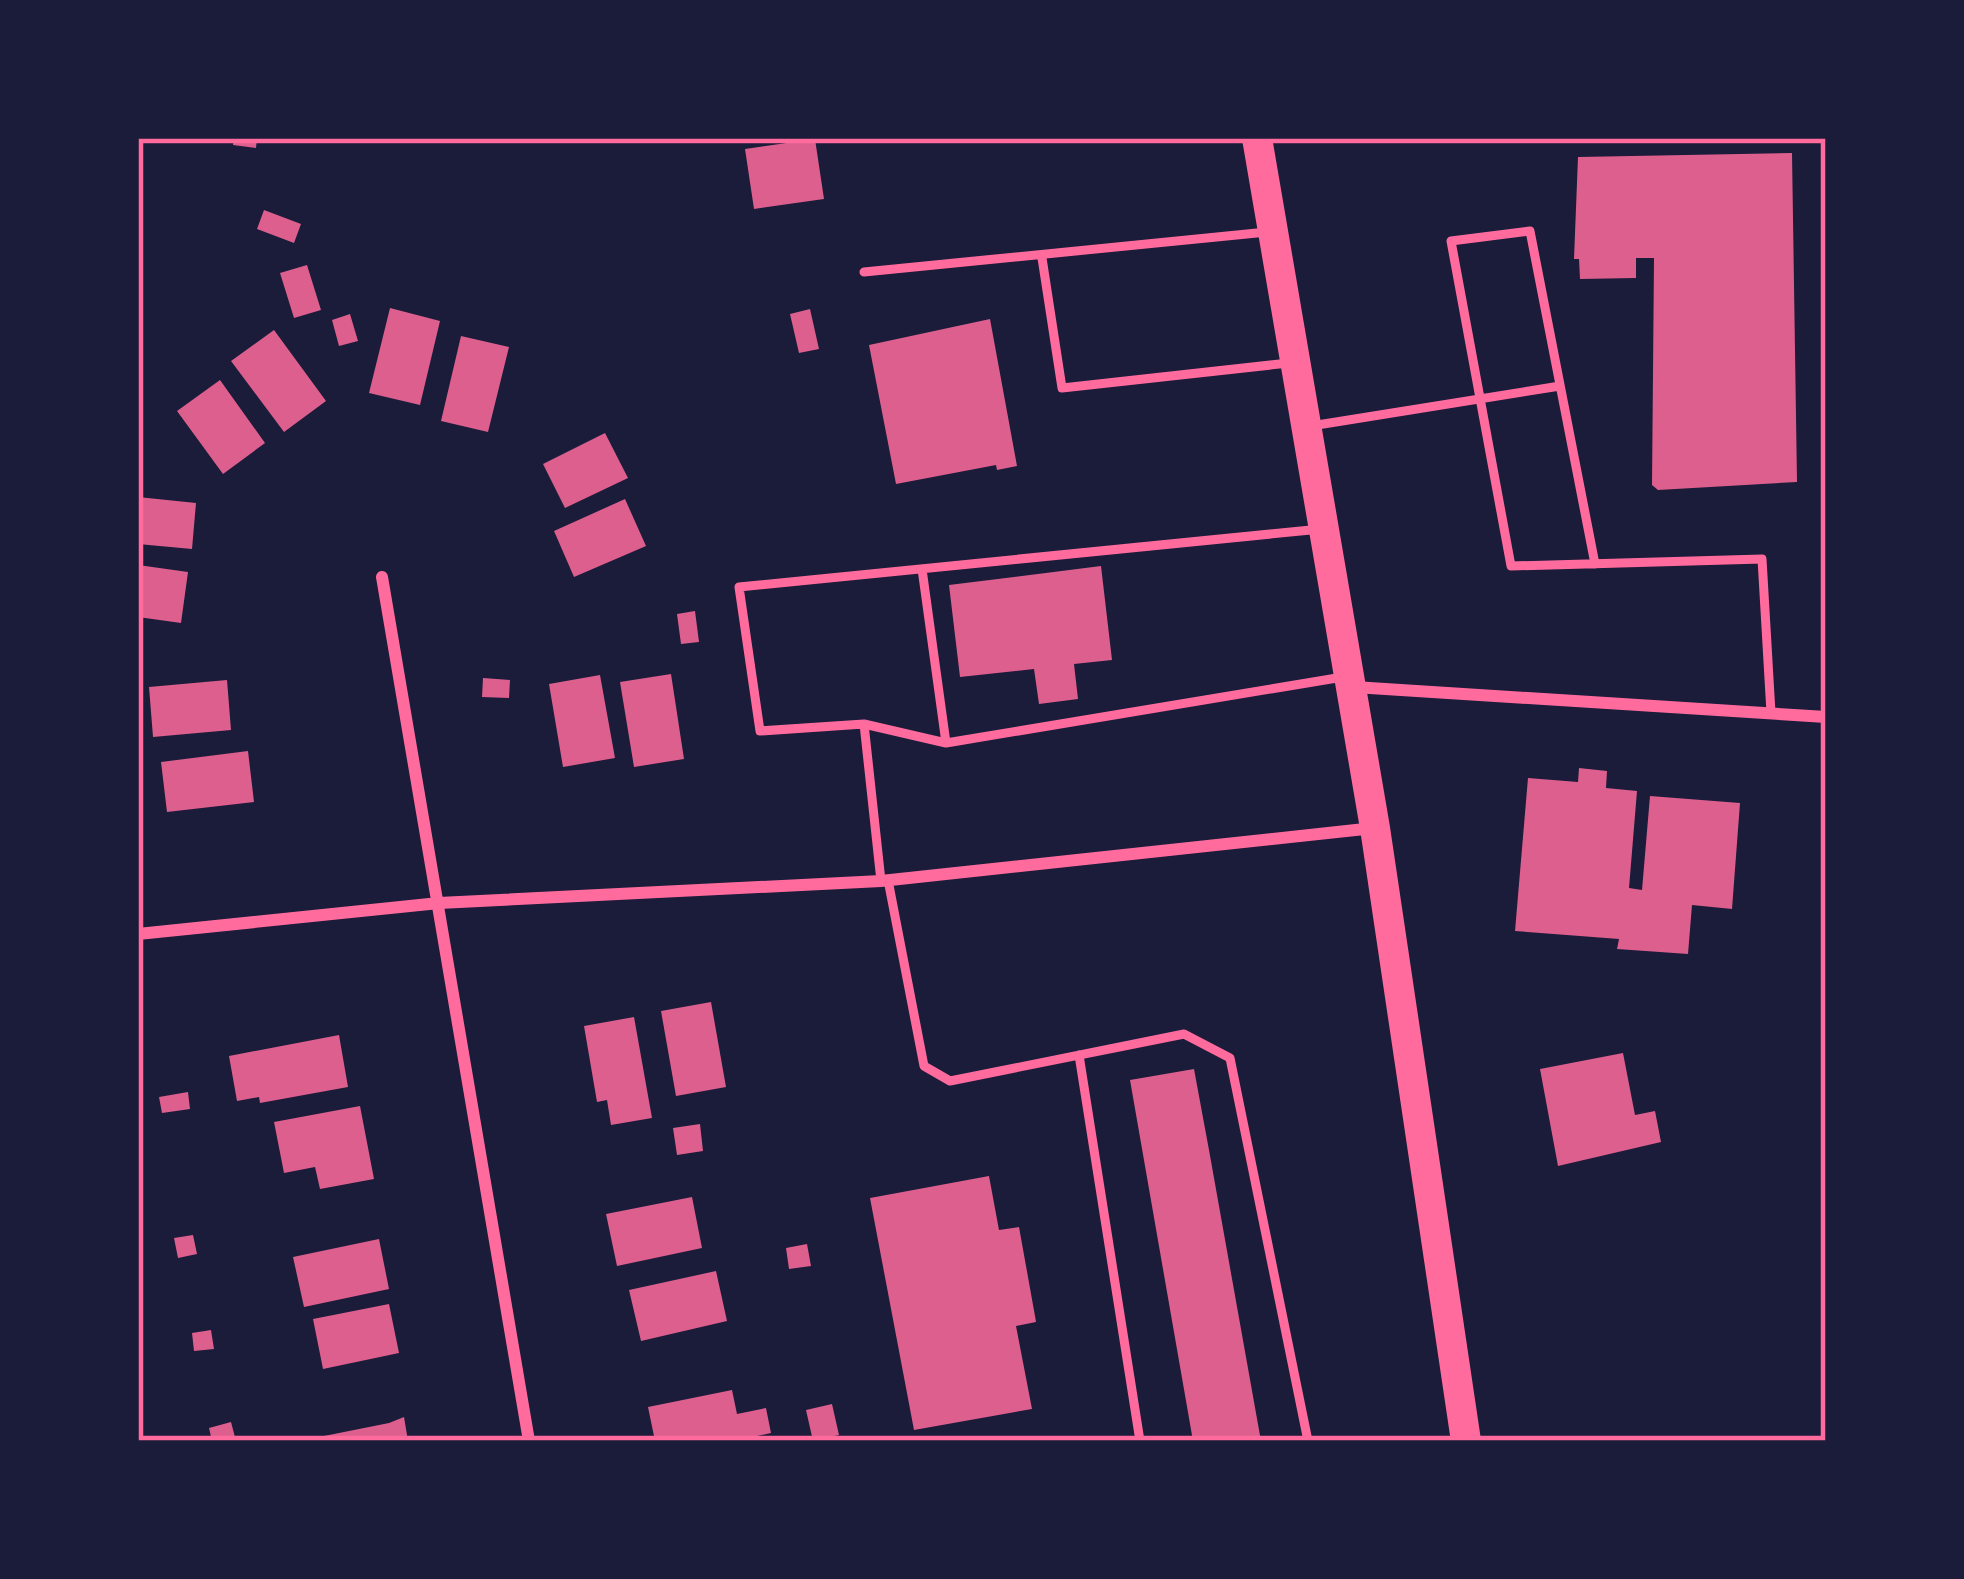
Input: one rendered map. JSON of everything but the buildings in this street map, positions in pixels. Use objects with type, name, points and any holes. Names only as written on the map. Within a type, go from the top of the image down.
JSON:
[{"type":"main road","points":[[1257,138],[1346,682],[1375,828],[1466,1441]]},
{"type":"street","points":[[382,577],[529,1441]]},
{"type":"street","points":[[1346,682],[1826,716]]},
{"type":"street","points":[[138,934],[439,903],[885,880],[1375,828]]},
{"type":"lane","points":[[864,272],[1042,258],[1272,231]]},
{"type":"lane","points":[[1595,564],[1530,231],[1451,241],[1511,566],[1595,564],[1762,560],[1771,713]]},
{"type":"lane","points":[[1042,258],[1062,388],[1293,363]]},
{"type":"lane","points":[[1304,428],[1560,386]]},
{"type":"lane","points":[[1321,529],[739,587],[760,731],[864,724],[946,743],[1346,682]]},
{"type":"lane","points":[[922,569],[946,743]]},
{"type":"lane","points":[[864,724],[885,880],[924,1066],[950,1081],[1184,1034],[1230,1058],[1308,1441]]},
{"type":"lane","points":[[1078,1055],[1140,1441]]}]
